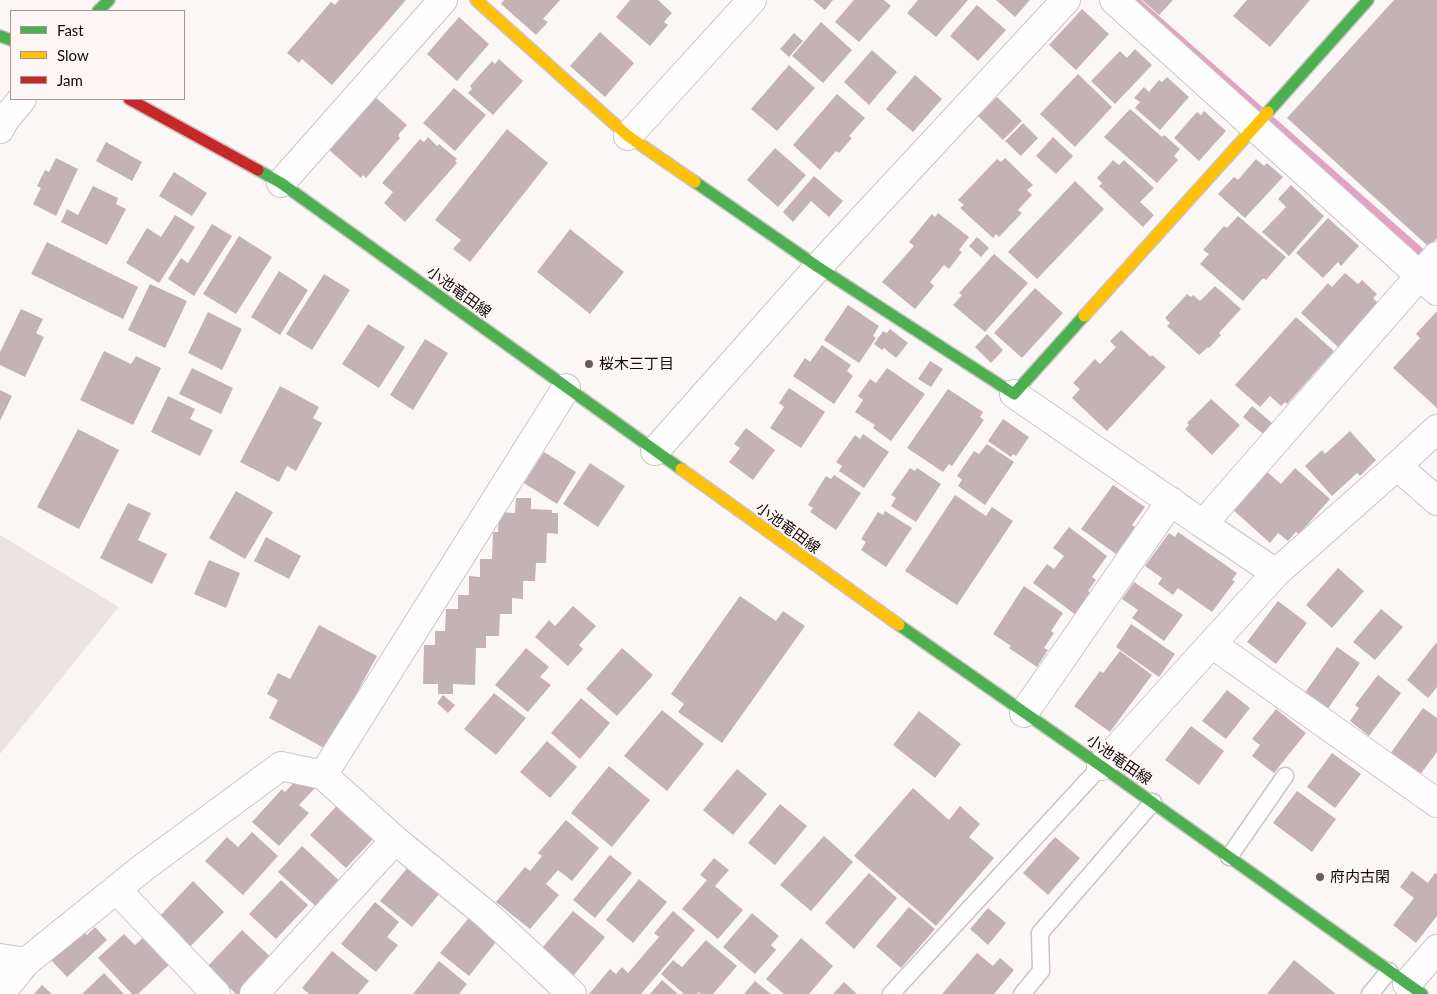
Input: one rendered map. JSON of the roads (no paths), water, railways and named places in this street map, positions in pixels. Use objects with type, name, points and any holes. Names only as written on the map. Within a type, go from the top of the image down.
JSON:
[{"type":"main road","points":[[99,10],[108,0]]},
{"type":"main road","points":[[476,0],[628,136],[818,267],[1014,394],[1368,0]]},
{"type":"main road","name":"小池竜田線","points":[[131,100],[281,183],[566,388],[1406,983]]},
{"type":"street","points":[[281,183],[443,0]]},
{"type":"street","points":[[628,136],[752,0]]},
{"type":"street","points":[[655,451],[818,267],[1066,0]]},
{"type":"street","points":[[1114,0],[1255,125],[1431,274],[1203,524]]},
{"type":"street","points":[[0,129],[21,100]]},
{"type":"street","points":[[323,775],[566,388]]},
{"type":"street","points":[[1014,394],[1276,573]]},
{"type":"street","points":[[1101,766],[1276,573],[1437,429]]},
{"type":"street","points":[[1397,466],[1437,501]]},
{"type":"street","points":[[1024,713],[1171,501]]},
{"type":"street","points":[[1212,644],[1437,803]]},
{"type":"street","points":[[0,994],[13,960],[116,889],[281,766],[323,775],[395,840],[487,915],[572,994]]},
{"type":"street","points":[[254,994],[395,840]]},
{"type":"street","points":[[116,889],[216,994]]},
{"type":"street","points":[[1406,983],[1437,949]]},
{"type":"lane","points":[[891,994],[1101,766]]},
{"type":"lane","points":[[1229,857],[1285,776]]},
{"type":"lane","points":[[1022,994],[1041,971],[1040,933],[1153,802]]},
{"type":"lane","points":[[1370,994],[1406,983]]},
{"type":"waterway","points":[[1134,0],[1429,260]]},
{"type":"place","name":"桜木三丁目","points":[[589,364]]},
{"type":"place","name":"府内古閑","points":[[1320,877]]}]
